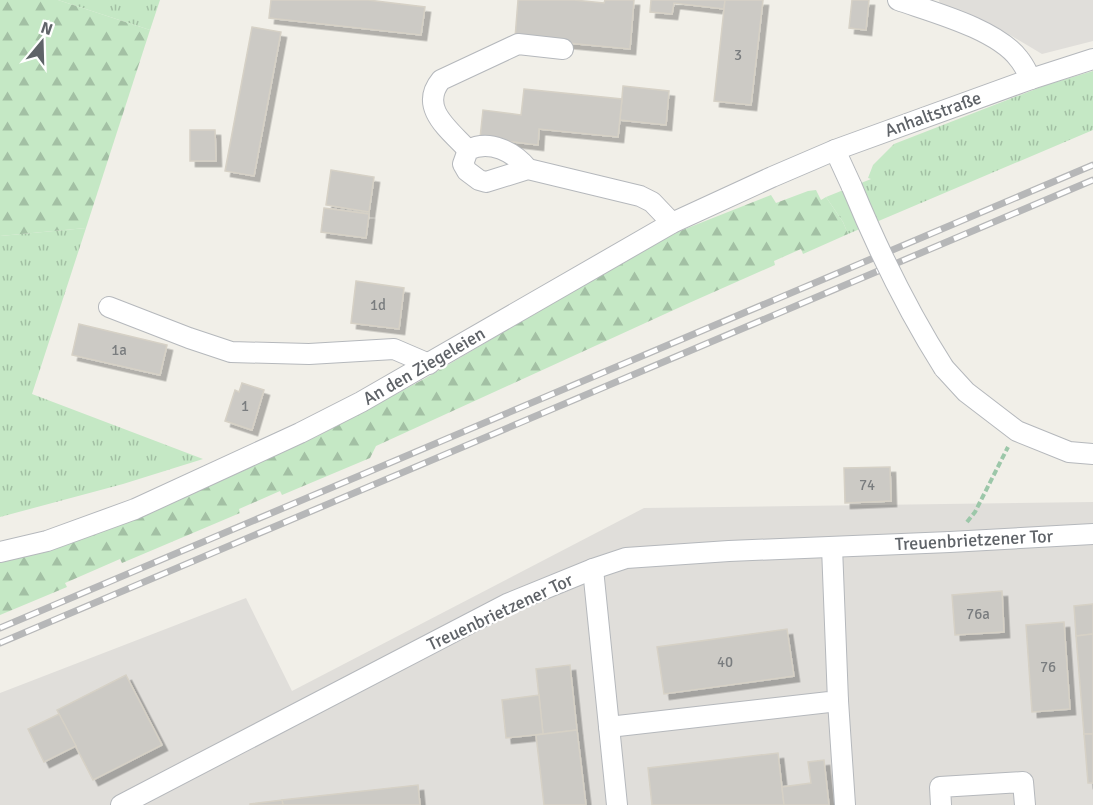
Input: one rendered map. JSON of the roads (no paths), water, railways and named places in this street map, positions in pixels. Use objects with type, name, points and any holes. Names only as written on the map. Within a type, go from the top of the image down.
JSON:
[{"type":"street","points":[[898,0],[966,24],[992,37],[1018,58],[1031,79]]},
{"type":"street","points":[[468,150],[438,118],[433,107],[435,88],[441,80],[518,44],[563,49]]},
{"type":"street","name":"Anhaltstraße","points":[[835,150],[1093,59]]},
{"type":"street","points":[[528,169],[519,157],[509,151],[481,146],[468,150],[462,164],[467,171],[486,182],[528,169],[648,198],[672,223]]},
{"type":"street","points":[[835,150],[893,279],[944,368],[966,392],[1017,431],[1069,452],[1093,454]]},
{"type":"street","name":"An den Ziegeleien","points":[[0,552],[47,541],[135,509],[300,433],[429,364],[672,223],[835,150]]},
{"type":"street","points":[[109,307],[231,352],[309,354],[394,349],[429,364]]},
{"type":"street","name":"Treuenbrietzener Tor","points":[[121,805],[507,604],[626,558],[1093,534]]},
{"type":"street","points":[[832,547],[845,805]]},
{"type":"street","points":[[593,569],[617,805]]},
{"type":"street","points":[[609,727],[838,701]]},
{"type":"street","points":[[941,805],[940,787],[1023,782],[1025,805]]},
{"type":"railway","points":[[0,628],[1093,165]]},
{"type":"railway","points":[[0,643],[1093,180]]}]
